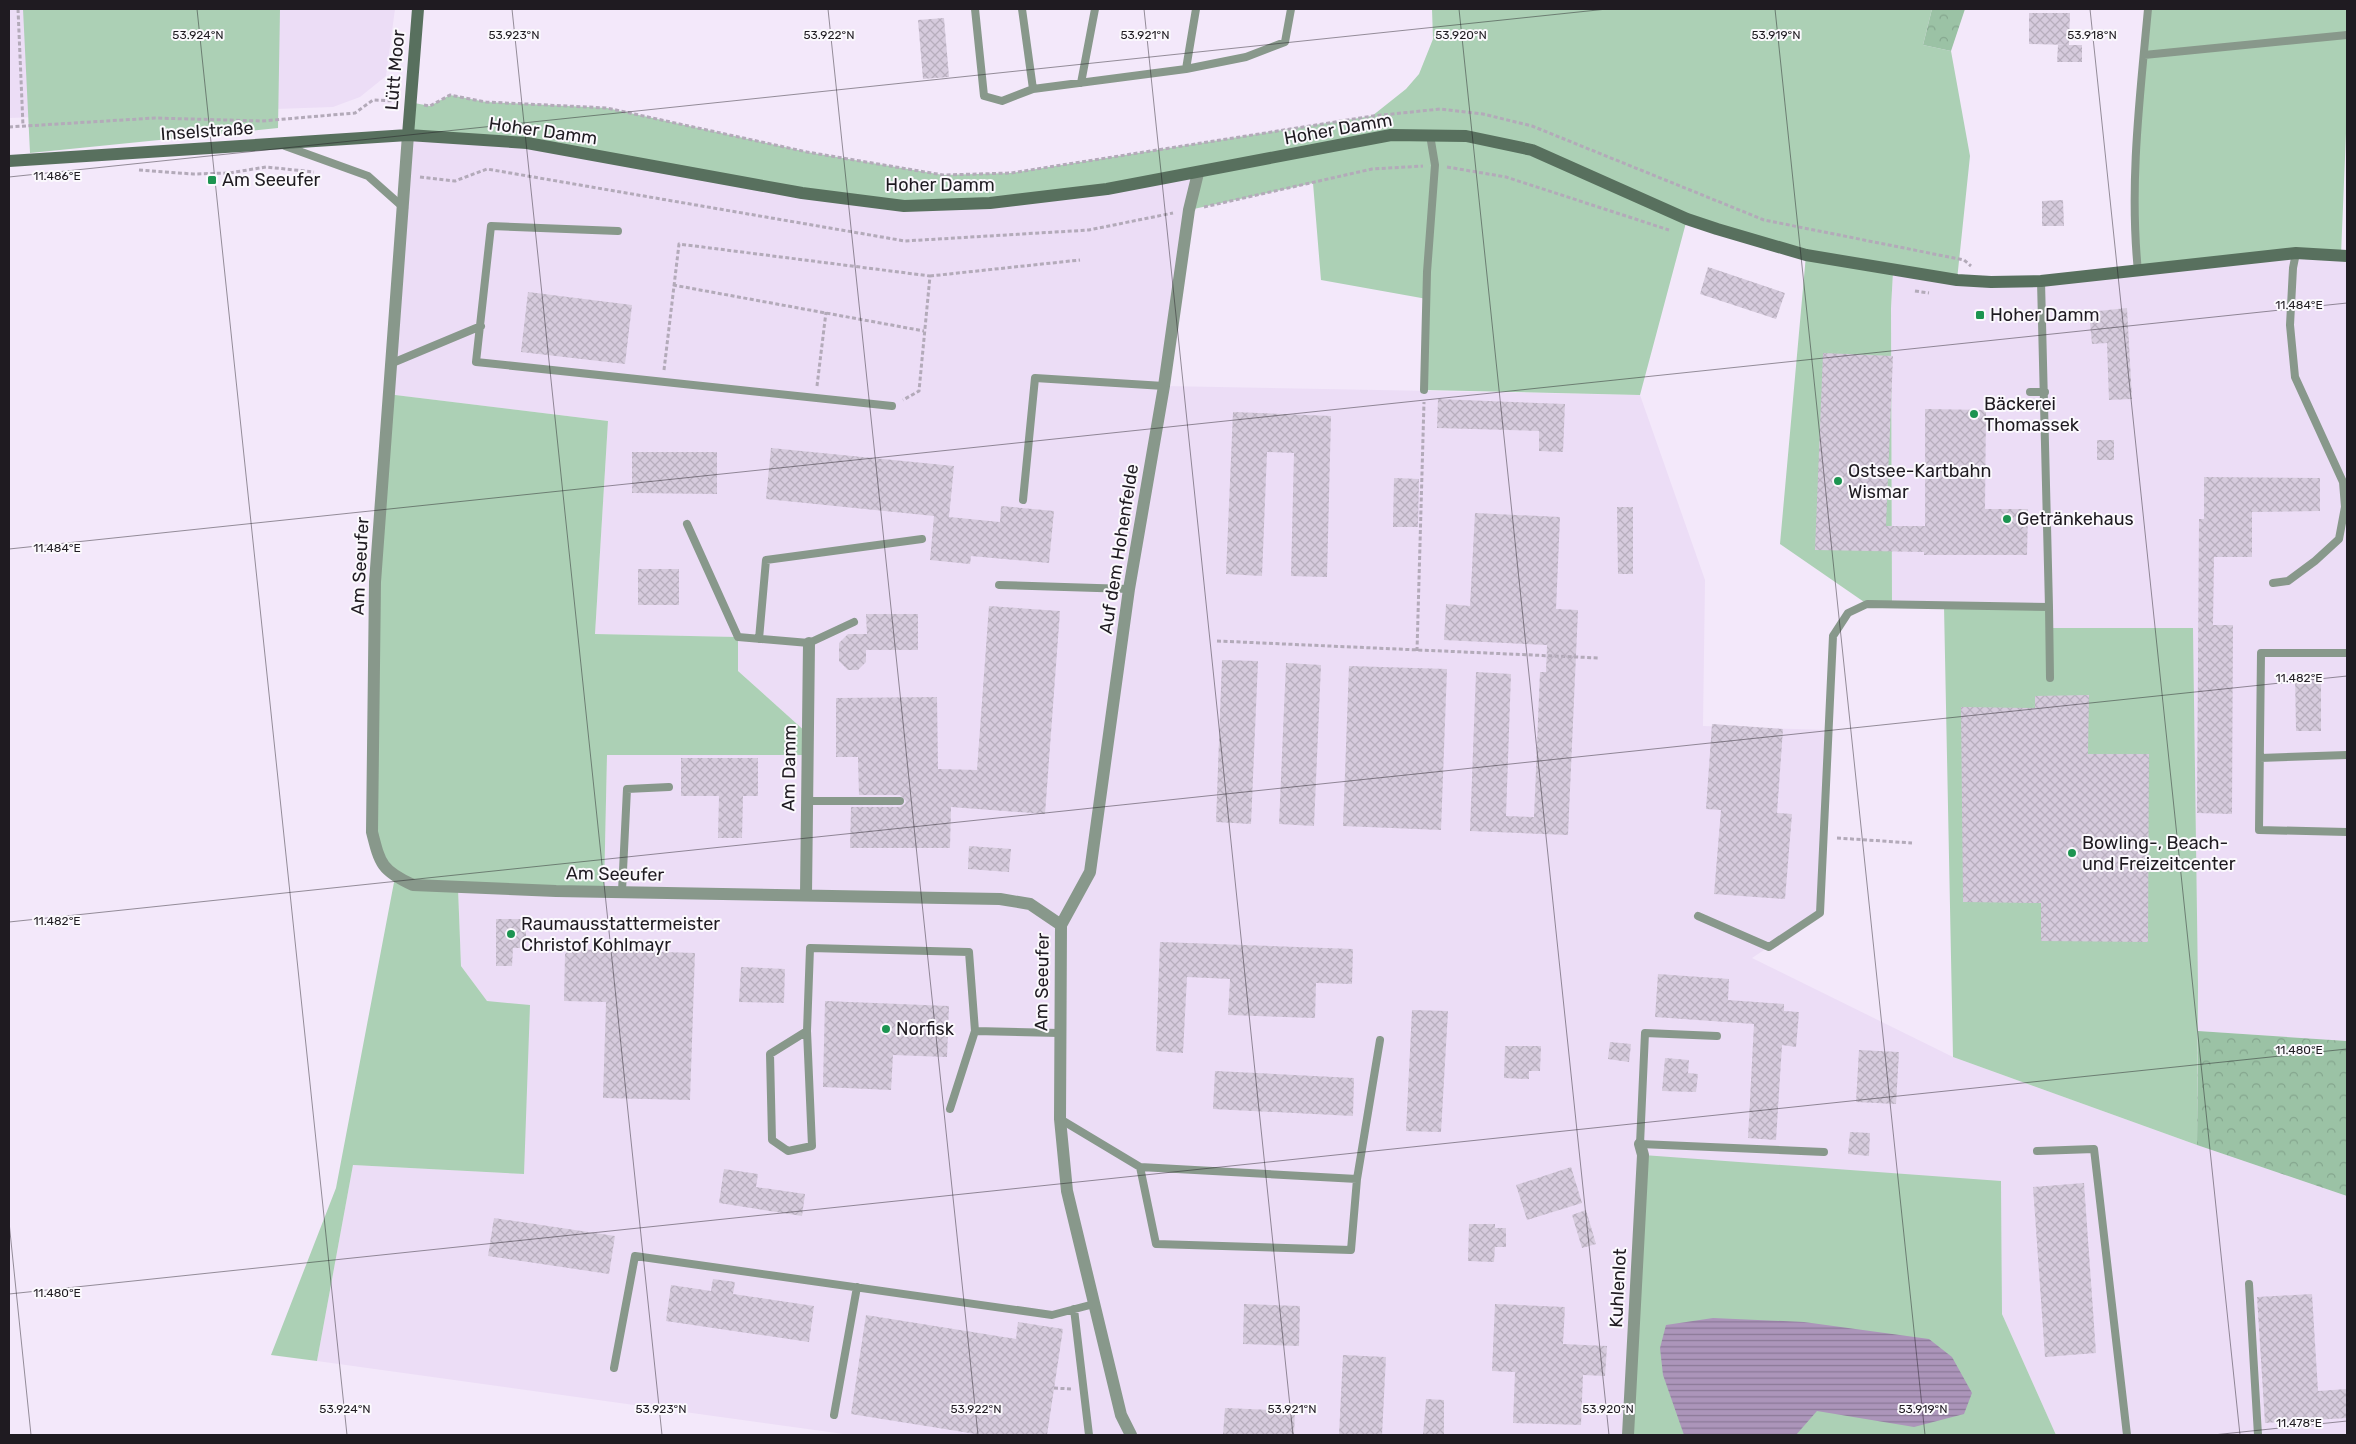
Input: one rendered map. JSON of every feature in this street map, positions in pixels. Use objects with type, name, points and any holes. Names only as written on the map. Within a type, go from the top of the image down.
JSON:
[{"type":"main road","name":"Lütt Moor","points":[[408,135],[409,102],[418,9]]},
{"type":"main road","name":"Hoher Damm","points":[[408,135],[527,143],[802,193],[904,206],[990,203],[1107,189],[1391,135],[1466,136],[1532,150],[1687,219],[1806,255],[1957,280],[1991,282],[2040,281],[2296,253],[2347,256]]},
{"type":"main road","name":"Inselstraße","points":[[9,161],[408,135]]},
{"type":"street","name":"Am Seeufer","points":[[408,135],[375,582],[372,832],[379,861],[395,877],[413,885],[1000,899],[1030,904],[1061,925],[1060,1119],[1067,1191],[1120,1415],[1132,1435]]},
{"type":"street","name":"Auf dem Hohenfelde","points":[[1061,925],[1090,872],[1129,589],[1164,386],[1189,210],[1198,173]]},
{"type":"street","name":"Am Damm","points":[[806,894],[809,643]]},
{"type":"street","name":"Kuhlenlot","points":[[1628,1435],[1643,1155],[1640,1144]]},
{"type":"lane","points":[[976,9],[984,96],[1002,101],[1033,89],[1186,69],[1246,57],[1285,42],[1291,9]]},
{"type":"lane","points":[[1022,9],[1033,89]]},
{"type":"lane","points":[[1081,83],[1095,9]]},
{"type":"lane","points":[[1186,69],[1196,9]]},
{"type":"lane","points":[[2138,271],[2135,242],[2135,182],[2148,9]]},
{"type":"lane","points":[[2144,55],[2347,35]]},
{"type":"lane","points":[[1424,390],[1427,272],[1435,165],[1430,135]]},
{"type":"lane","points":[[279,143],[368,176],[404,208]]},
{"type":"lane","points":[[618,231],[491,226],[476,362],[892,406]]},
{"type":"lane","points":[[2273,582],[2288,580],[2315,561],[2339,539],[2344,507],[2345,482],[2295,377],[2290,325],[2293,268],[2296,253]]},
{"type":"lane","points":[[2040,281],[2045,392],[2050,678]]},
{"type":"lane","points":[[390,364],[481,326]]},
{"type":"lane","points":[[1024,500],[1035,378],[1164,386]]},
{"type":"lane","points":[[2030,392],[2045,392]]},
{"type":"lane","points":[[687,524],[738,637],[809,643],[854,622]]},
{"type":"lane","points":[[759,639],[766,560],[922,539]]},
{"type":"lane","points":[[999,585],[1129,589]]},
{"type":"lane","points":[[1698,916],[1768,947],[1820,913],[1833,636],[1848,613],[1867,604],[2049,607]]},
{"type":"lane","points":[[2347,653],[2261,653],[2259,830],[2347,832]]},
{"type":"lane","points":[[2260,758],[2347,755]]},
{"type":"lane","points":[[622,891],[627,789],[669,787]]},
{"type":"lane","points":[[806,801],[900,801]]},
{"type":"lane","points":[[807,1031],[770,1054],[772,1140],[788,1151],[812,1146],[807,1031],[810,948],[969,952],[974,1031],[950,1109]]},
{"type":"lane","points":[[974,1031],[1059,1032]]},
{"type":"lane","points":[[1717,1036],[1645,1033],[1640,1144],[1824,1152]]},
{"type":"lane","points":[[1140,1167],[1156,1244],[1351,1250],[1357,1179],[1380,1040]]},
{"type":"lane","points":[[1060,1119],[1140,1167],[1357,1179]]},
{"type":"lane","points":[[2037,1151],[2094,1149],[2127,1435]]},
{"type":"lane","points":[[614,1368],[635,1256],[1052,1315],[1094,1304]]},
{"type":"lane","points":[[2249,1284],[2258,1435]]},
{"type":"lane","points":[[834,1415],[857,1287]]},
{"type":"lane","points":[[1074,1309],[1089,1435]]},
{"type":"path","points":[[18,9],[23,126]]},
{"type":"path","points":[[9,127],[155,118],[262,121],[355,113],[373,100],[409,102]]},
{"type":"path","points":[[138,170],[193,174],[229,173],[266,167],[324,173]]},
{"type":"path","points":[[663,383],[679,244],[930,276],[1080,260]]},
{"type":"path","points":[[892,406],[919,391],[930,276]]},
{"type":"path","points":[[673,285],[924,331]]},
{"type":"path","points":[[816,398],[826,312]]},
{"type":"path","points":[[1417,651],[1424,390]]},
{"type":"path","points":[[1217,641],[1599,658]]},
{"type":"path","points":[[1824,837],[1912,843]]},
{"type":"shaded area","points":[[9,9],[395,9],[386,76],[360,97],[333,107],[9,118]]},
{"type":"shaded area","points":[[408,135],[527,143],[802,193],[1198,173],[1164,386],[1640,395],[1705,580],[1703,726],[1828,730],[1820,913],[1752,958],[1953,1057],[2197,1145],[2347,1196],[2347,1435],[2056,1435],[2002,1314],[2001,1181],[1628,1435],[851,1435],[317,1361],[353,1165],[523,1174],[487,1001],[461,966],[458,888],[604,891],[607,755],[806,755],[807,733],[738,671],[738,637],[595,634],[608,421],[387,394]]},
{"type":"shaded area","points":[[2296,253],[2347,256],[2347,1041],[2198,1031],[2193,628],[2049,628],[2049,608],[1892,605],[1891,308],[1893,271],[1991,282]]},
{"type":"shaded area","points":[[1713,1318],[1804,1322],[1929,1339],[1952,1357],[1972,1393],[1964,1414],[1914,1427],[1817,1411],[1796,1435],[1684,1435],[1663,1375],[1660,1348],[1666,1325]]},
{"type":"green space","points":[[23,9],[280,9],[278,128],[30,153]]},
{"type":"green space","points":[[1432,9],[1932,9],[1923,45],[1951,51],[1970,156],[1957,280],[1893,272],[1891,308],[1892,605],[1867,604],[1780,544],[1806,255],[1687,219],[1640,395],[1424,390],[1427,299],[1321,280],[1313,183],[1189,210],[1198,174],[1107,189],[904,206],[527,143],[408,135],[409,102],[430,106],[450,95],[486,102],[607,108],[807,152],[943,175],[1011,173],[1372,116],[1406,89],[1419,74],[1433,39]]},
{"type":"green space","points":[[1932,9],[1965,9],[1951,51],[1923,45]]},
{"type":"green space","points":[[2148,9],[2347,9],[2347,109],[2341,255],[2138,271],[2135,182]]},
{"type":"green space","points":[[387,394],[608,421],[595,634],[738,637],[738,671],[807,733],[806,755],[607,755],[604,891],[458,888],[461,966],[487,1001],[530,1005],[524,1174],[353,1165],[317,1361],[271,1355],[336,1188],[395,877],[372,831]]},
{"type":"green space","name":"Bowling-, Beach- und Freizeitcenter","points":[[1944,606],[2049,607],[2050,628],[2193,628],[2198,986],[2197,1145],[1953,1057]]},
{"type":"green space","points":[[2198,1031],[2347,1041],[2347,1196],[2197,1145]]},
{"type":"green space","points":[[1643,1155],[2001,1181],[2002,1314],[2056,1435],[1628,1435]]},
{"type":"building","points":[[2029,13],[2070,13],[2069,45],[2029,44]]},
{"type":"building","points":[[944,18],[949,77],[923,79],[918,20]]},
{"type":"building","points":[[2058,45],[2082,45],[2082,62],[2057,62]]},
{"type":"building","points":[[2063,200],[2064,226],[2042,226],[2042,201]]},
{"type":"building","points":[[1708,267],[1785,293],[1776,319],[1700,294]]},
{"type":"building","points":[[528,292],[632,305],[625,364],[521,352]]},
{"type":"building","points":[[2127,308],[2132,399],[2109,400],[2107,343],[2092,344],[2089,312]]},
{"type":"building","points":[[1823,353],[1893,356],[1886,526],[1925,526],[1925,409],[1986,410],[1985,509],[2028,509],[2027,555],[1924,555],[1924,552],[1815,550]]},
{"type":"building","points":[[1438,399],[1565,404],[1563,452],[1539,451],[1539,431],[1437,428]]},
{"type":"building","points":[[1233,412],[1331,416],[1327,577],[1291,576],[1294,453],[1267,452],[1262,576],[1226,574]]},
{"type":"building","points":[[2097,440],[2114,440],[2114,460],[2097,460]]},
{"type":"building","points":[[771,448],[954,466],[949,517],[1000,522],[1001,506],[1054,511],[1049,563],[971,556],[970,564],[930,560],[934,516],[766,499]]},
{"type":"building","points":[[632,452],[717,452],[717,494],[632,493]]},
{"type":"building","points":[[2204,477],[2320,478],[2320,511],[2252,512],[2252,557],[2214,557],[2213,625],[2233,625],[2232,814],[2197,813],[2199,519],[2204,519]]},
{"type":"building","points":[[1394,478],[1419,479],[1418,527],[1393,527]]},
{"type":"building","points":[[1617,507],[1633,507],[1633,574],[1618,574]]},
{"type":"building","points":[[1475,513],[1560,517],[1556,609],[1578,610],[1568,835],[1470,831],[1476,672],[1511,674],[1506,816],[1534,817],[1540,672],[1546,672],[1547,645],[1444,640],[1446,604],[1470,606]]},
{"type":"building","points":[[638,569],[679,569],[679,605],[638,605]]},
{"type":"building","points":[[989,606],[1060,611],[1045,814],[951,807],[950,848],[850,848],[851,807],[900,807],[906,801],[900,795],[859,795],[858,757],[836,757],[836,698],[937,697],[938,769],[977,770]]},
{"type":"building","points":[[866,614],[918,614],[918,650],[866,650],[866,662],[858,670],[848,670],[839,661],[839,643],[848,634],[867,634]]},
{"type":"building","points":[[1222,660],[1258,661],[1251,824],[1216,822]]},
{"type":"building","points":[[1286,663],[1321,665],[1314,826],[1279,824]]},
{"type":"building","points":[[1349,666],[1447,669],[1441,830],[1343,826]]},
{"type":"building","points":[[2295,675],[2321,675],[2321,731],[2296,731]]},
{"type":"building","points":[[2089,695],[2088,754],[2149,754],[2148,942],[2041,941],[2041,903],[1963,902],[1961,707],[2035,708],[2035,696]]},
{"type":"building","points":[[1712,724],[1783,729],[1777,813],[1792,814],[1785,899],[1714,894],[1721,810],[1706,809]]},
{"type":"building","points":[[681,758],[758,758],[758,796],[743,796],[742,838],[718,838],[719,796],[681,796]]},
{"type":"building","points":[[969,846],[1011,849],[1009,872],[968,869]]},
{"type":"building","name":"Raumausstattermeister Christof Kohlmayr","points":[[496,919],[526,919],[526,948],[513,948],[512,966],[496,966]]},
{"type":"building","points":[[1160,942],[1353,949],[1352,984],[1316,983],[1315,1018],[1228,1015],[1230,979],[1187,977],[1183,1053],[1156,1051]]},
{"type":"building","points":[[570,949],[695,953],[690,1100],[603,1098],[606,1002],[564,1001],[565,954]]},
{"type":"building","points":[[741,967],[785,969],[784,1003],[739,1002]]},
{"type":"building","points":[[1658,974],[1729,979],[1728,1000],[1784,1004],[1784,1011],[1799,1012],[1796,1047],[1782,1045],[1776,1140],[1748,1138],[1754,1024],[1655,1017]]},
{"type":"building","name":"Norfisk","points":[[825,1001],[949,1006],[947,1057],[893,1055],[891,1090],[823,1087]]},
{"type":"building","points":[[1412,1010],[1448,1011],[1441,1132],[1406,1131]]},
{"type":"building","points":[[1610,1042],[1631,1044],[1629,1062],[1608,1059]]},
{"type":"building","points":[[1505,1046],[1541,1046],[1540,1071],[1529,1071],[1529,1079],[1504,1078]]},
{"type":"building","points":[[1859,1050],[1899,1052],[1896,1104],[1856,1102]]},
{"type":"building","points":[[1665,1058],[1689,1060],[1688,1073],[1698,1074],[1696,1092],[1662,1091]]},
{"type":"building","points":[[1215,1071],[1354,1078],[1353,1116],[1213,1109]]},
{"type":"building","points":[[1850,1132],[1870,1133],[1869,1156],[1848,1154]]},
{"type":"building","points":[[1571,1167],[1582,1203],[1527,1220],[1516,1185]]},
{"type":"building","points":[[724,1169],[758,1174],[756,1187],[805,1194],[802,1216],[719,1203]]},
{"type":"building","points":[[2084,1183],[2096,1353],[2045,1357],[2033,1187]]},
{"type":"building","points":[[1586,1210],[1596,1244],[1582,1248],[1572,1215]]},
{"type":"building","points":[[494,1218],[615,1236],[609,1274],[488,1256]]},
{"type":"building","points":[[1469,1224],[1495,1224],[1495,1228],[1506,1228],[1506,1247],[1495,1247],[1494,1262],[1468,1261]]},
{"type":"building","points":[[713,1279],[735,1282],[733,1294],[814,1306],[809,1342],[666,1321],[671,1285],[711,1291]]},
{"type":"building","points":[[2312,1294],[2318,1391],[2347,1389],[2347,1418],[2265,1423],[2257,1297]]},
{"type":"building","points":[[1244,1304],[1300,1306],[1299,1346],[1243,1344]]},
{"type":"building","points":[[1495,1304],[1565,1307],[1563,1344],[1607,1346],[1605,1376],[1583,1375],[1581,1425],[1513,1423],[1515,1372],[1492,1371]]},
{"type":"building","points":[[866,1315],[1016,1339],[1018,1322],[1063,1329],[1047,1435],[982,1435],[851,1414]]},
{"type":"building","points":[[1343,1355],[1386,1357],[1382,1435],[1339,1435]]},
{"type":"building","points":[[1426,1399],[1444,1400],[1444,1435],[1423,1435]]},
{"type":"building","points":[[1225,1408],[1295,1411],[1294,1435],[1223,1435]]},
{"type":"place","name":"Am Seeufer","points":[[212,180]]},
{"type":"place","name":"Hoher Damm","points":[[1980,315]]},
{"type":"place","name":"Bäckerei Thomassek","points":[[1974,414]]},
{"type":"place","name":"Ostsee-Kartbahn Wismar","points":[[1838,481]]},
{"type":"place","name":"Getränkehaus","points":[[2007,519]]},
{"type":"place","name":"Bowling-, Beach- und Freizeitcenter","points":[[2072,853]]},
{"type":"place","name":"Raumausstattermeister Christof Kohlmayr","points":[[511,934]]},
{"type":"place","name":"Norfisk","points":[[886,1029]]}]
